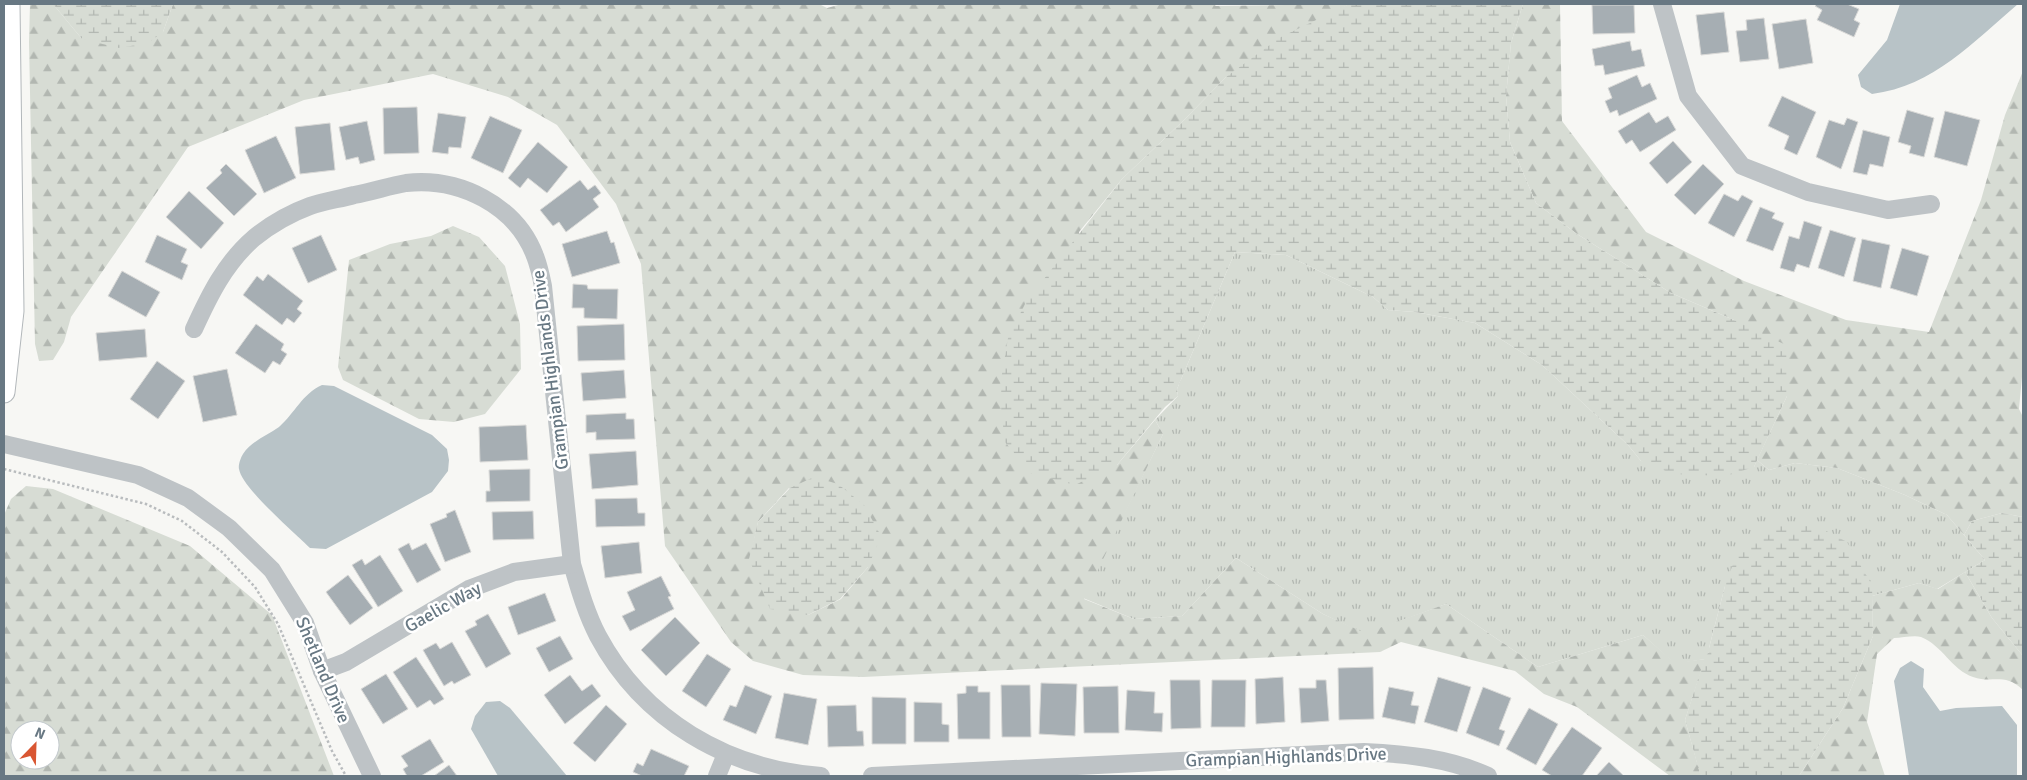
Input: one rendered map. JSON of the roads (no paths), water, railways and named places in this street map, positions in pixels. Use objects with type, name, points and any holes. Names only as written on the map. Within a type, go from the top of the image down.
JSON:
[{"type":"main road","points":[[4,392],[13,311],[9,4]]},
{"type":"street","points":[[1662,4],[1688,96],[1742,166],[1808,192],[1888,210],[1931,204]]},
{"type":"street","name":"Grampian Highlands Drive","points":[[194,329],[210,293],[232,261],[254,238],[277,222],[310,206],[406,183],[444,184],[468,191],[500,208],[522,231],[535,256],[544,286],[572,564],[584,605],[598,636],[621,670],[651,705],[678,728],[726,754],[794,774],[821,776]]},
{"type":"street","name":"Shetland Drive","points":[[4,444],[138,475],[188,498],[230,528],[272,570],[305,623],[322,671],[372,776]]},
{"type":"street","name":"Gaelic Way","points":[[322,671],[346,662],[470,589],[514,572],[572,564]]},
{"type":"street","name":"Grampian Highlands Drive","points":[[872,776],[1364,752],[1408,754],[1474,770],[1488,776]]},
{"type":"street","points":[[717,776],[726,754]]}]
